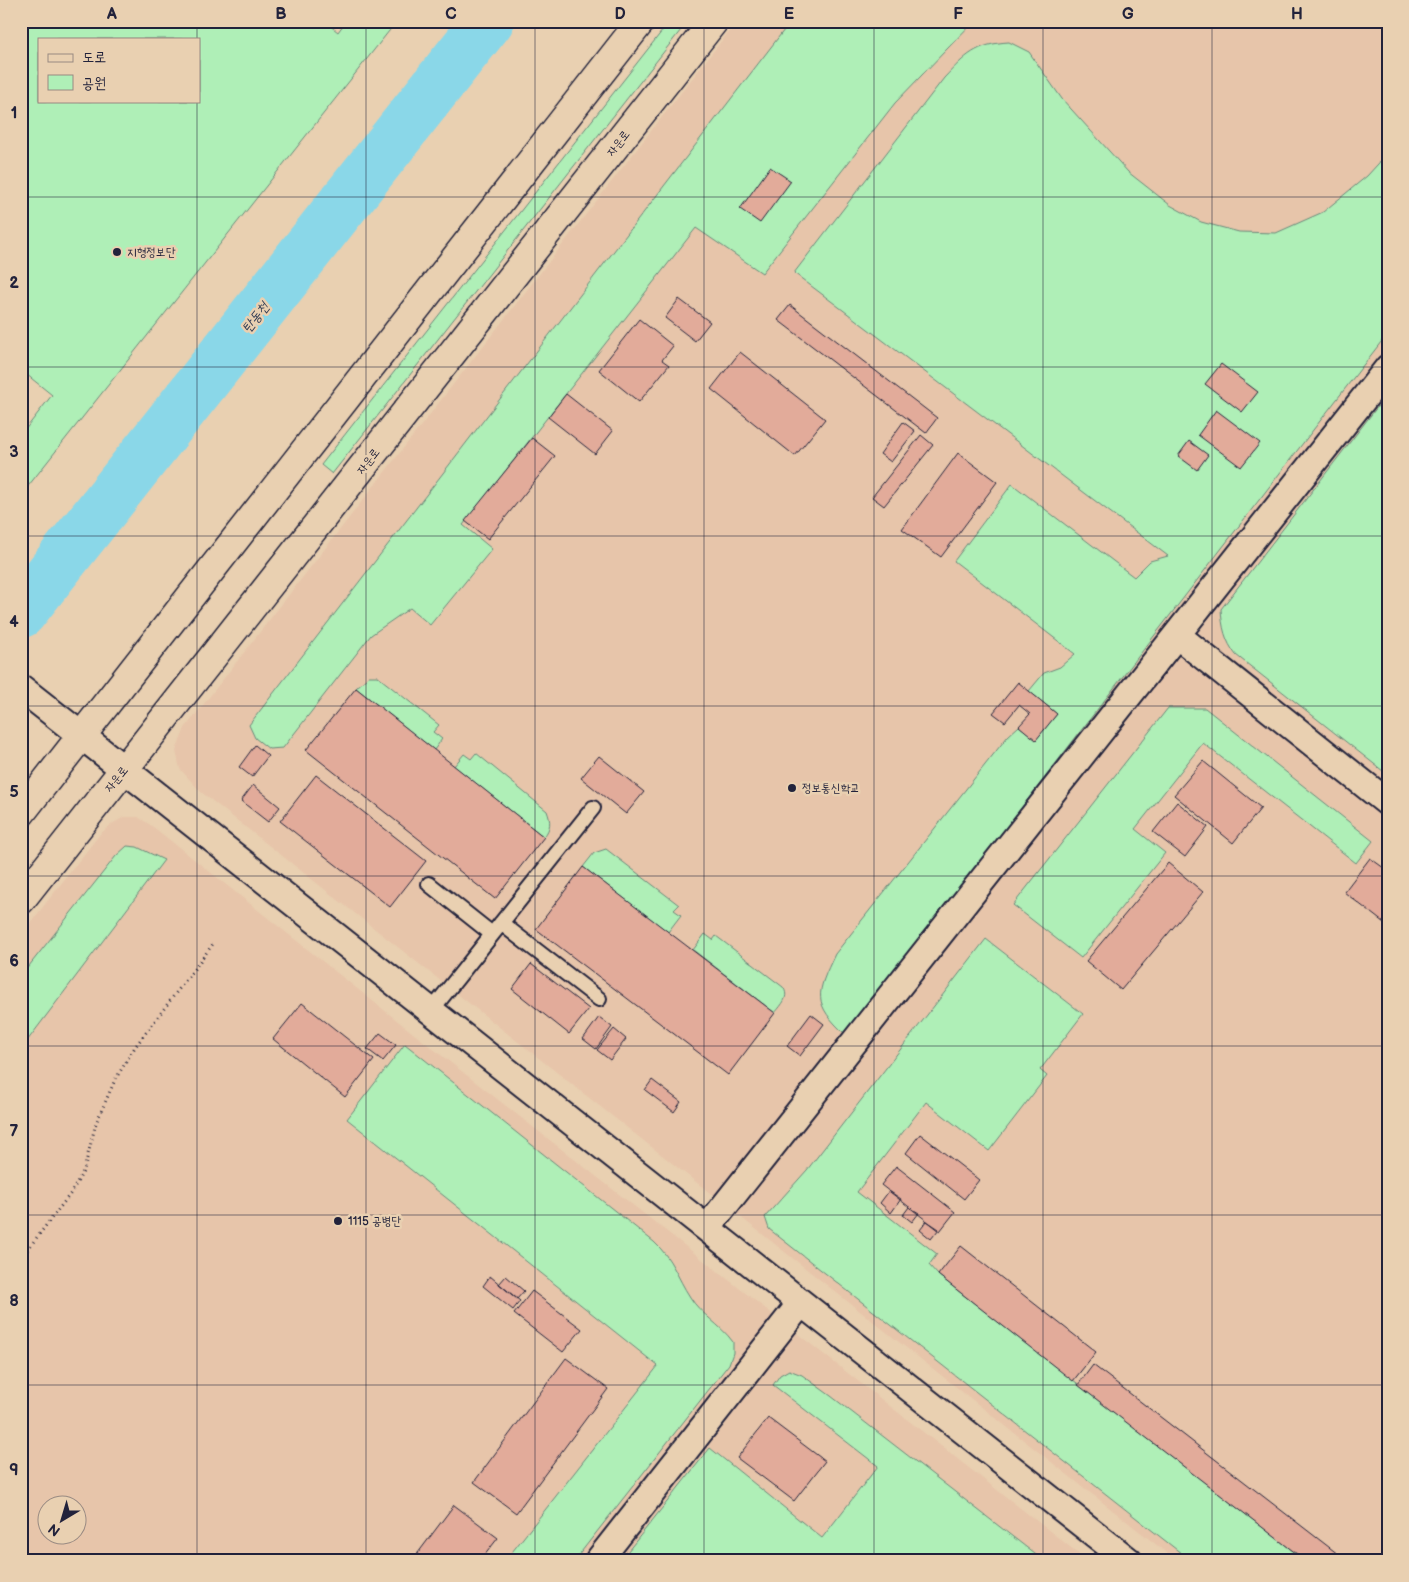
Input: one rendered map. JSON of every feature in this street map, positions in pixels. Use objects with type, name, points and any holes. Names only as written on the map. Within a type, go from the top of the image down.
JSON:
[{"type":"street","points":[[21,813],[641,21]]},
{"type":"street","name":"자운로","points":[[21,900],[714,21]]},
{"type":"street","points":[[707,1228],[1178,636],[1388,368]]},
{"type":"street","points":[[1178,636],[1388,802]]},
{"type":"street","points":[[30,695],[1129,1561]]},
{"type":"street","points":[[598,1561],[801,1303]]},
{"type":"lane","points":[[431,1011],[593,808]]},
{"type":"lane","points":[[429,884],[599,1000]]},
{"type":"path","points":[[21,1258],[71,1193],[84,1170],[96,1123],[115,1080],[135,1047],[213,944]]},
{"type":"shaded area","name":"정보통신학교","points":[[737,21],[1388,21],[1388,1561],[1177,1561],[201,792],[180,769],[176,751],[185,728]]},
{"type":"shaded area","name":"1115 공병단","points":[[124,817],[138,817],[152,826],[418,1037],[1088,1561],[21,1561],[21,935],[100,834]]},
{"type":"green space","name":"지형정보단","points":[[21,21],[324,21],[338,32],[346,21],[397,21],[21,495],[21,435],[52,395],[21,370]]},
{"type":"green space","points":[[670,21],[688,21],[332,474],[321,465]]},
{"type":"green space","points":[[791,21],[974,21],[895,103],[762,273],[696,228],[463,525],[492,549],[430,625],[410,608],[371,635],[283,748],[269,749],[255,738],[249,725]]},
{"type":"green space","points":[[1009,42],[1029,52],[1062,99],[1128,172],[1170,205],[1201,222],[1239,232],[1276,233],[1323,212],[1367,176],[1388,153],[1388,333],[846,1035],[827,1014],[821,998],[824,979],[835,954],[1008,736],[1019,726],[1036,739],[1057,714],[1029,691],[1044,673],[1060,667],[1075,654],[954,561],[1012,484],[1134,577],[1150,561],[1168,556],[794,273],[944,78],[972,52],[988,45]]},
{"type":"green space","points":[[1388,393],[1388,775],[1236,655],[1225,634],[1221,609]]},
{"type":"green space","points":[[369,676],[377,676],[439,725],[433,732],[442,739],[434,750],[356,688]]},
{"type":"green space","points":[[1168,708],[1205,708],[1373,841],[1356,863],[1203,743],[1135,829],[1165,853],[1081,958],[1013,905]]},
{"type":"green space","points":[[476,753],[547,811],[550,824],[544,837],[454,766],[464,754],[471,759]]},
{"type":"green space","points":[[127,846],[137,847],[164,860],[21,1049],[21,976],[116,856]]},
{"type":"green space","points":[[606,849],[679,905],[674,910],[681,915],[668,932],[583,867],[594,853]]},
{"type":"green space","points":[[705,934],[713,940],[716,936],[783,987],[786,994],[775,1013],[693,950]]},
{"type":"green space","points":[[986,939],[1083,1014],[1040,1070],[1047,1076],[989,1151],[926,1102],[857,1192],[937,1254],[929,1265],[938,1275],[1306,1561],[1191,1561],[769,1229],[765,1217],[807,1170]]},
{"type":"green space","points":[[405,1044],[654,1242],[670,1261],[694,1303],[733,1342],[733,1353],[729,1364],[574,1561],[505,1561],[658,1366],[347,1119]]},
{"type":"green space","points":[[789,1370],[802,1375],[831,1396],[1044,1561],[620,1561],[710,1448],[822,1538],[878,1466],[773,1385],[780,1375]]},
{"type":"building","points":[[770,167],[791,181],[760,223],[740,209]]},
{"type":"building","points":[[679,299],[710,322],[695,341],[665,318]]},
{"type":"building","points":[[790,305],[937,418],[926,433],[778,320]]},
{"type":"building","points":[[639,319],[673,346],[662,360],[669,365],[639,402],[599,370]]},
{"type":"building","points":[[740,352],[825,419],[795,456],[711,389]]},
{"type":"building","points":[[1221,364],[1258,392],[1242,412],[1205,384]]},
{"type":"building","points":[[566,394],[613,431],[595,454],[548,417]]},
{"type":"building","points":[[1216,410],[1260,443],[1241,467],[1198,435]]},
{"type":"building","points":[[903,422],[915,431],[891,462],[880,454]]},
{"type":"building","points":[[921,435],[933,445],[884,506],[872,497]]},
{"type":"building","points":[[532,438],[555,456],[488,539],[465,521]]},
{"type":"building","points":[[1189,441],[1208,455],[1197,470],[1178,456]]},
{"type":"building","points":[[958,453],[997,482],[941,557],[902,529]]},
{"type":"building","points":[[1018,682],[1057,714],[1036,740],[1019,726],[1030,714],[1019,705],[1005,722],[993,713]]},
{"type":"building","points":[[356,688],[544,837],[495,899],[306,750]]},
{"type":"building","points":[[255,745],[268,756],[252,777],[239,767]]},
{"type":"building","points":[[599,756],[644,792],[626,814],[581,778]]},
{"type":"building","points":[[1203,761],[1261,808],[1233,843],[1174,795]]},
{"type":"building","points":[[316,775],[426,861],[390,907],[280,821]]},
{"type":"building","points":[[253,785],[280,807],[268,822],[241,801]]},
{"type":"building","points":[[1177,802],[1208,827],[1185,857],[1153,832]]},
{"type":"building","points":[[1370,858],[1388,871],[1388,926],[1344,892]]},
{"type":"building","points":[[1168,863],[1203,892],[1121,990],[1086,961]]},
{"type":"building","points":[[583,867],[775,1013],[728,1075],[536,929]]},
{"type":"building","points":[[531,964],[589,1009],[569,1034],[512,989]]},
{"type":"building","points":[[302,1003],[374,1060],[345,1097],[273,1039]]},
{"type":"building","points":[[811,1014],[824,1024],[800,1056],[787,1046]]},
{"type":"building","points":[[599,1017],[612,1027],[596,1049],[583,1039]]},
{"type":"building","points":[[614,1029],[626,1039],[610,1060],[597,1050]]},
{"type":"building","points":[[380,1033],[396,1045],[383,1061],[367,1049]]},
{"type":"building","points":[[652,1080],[681,1102],[674,1112],[645,1090]]},
{"type":"building","points":[[920,1134],[979,1180],[964,1199],[906,1153]]},
{"type":"building","points":[[896,1166],[955,1212],[940,1231],[881,1185]]},
{"type":"building","points":[[889,1191],[901,1199],[891,1213],[880,1203]]},
{"type":"building","points":[[909,1207],[919,1213],[912,1222],[903,1215]]},
{"type":"building","points":[[927,1221],[939,1229],[931,1239],[920,1230]]},
{"type":"building","points":[[961,1246],[1096,1352],[1073,1381],[938,1275]]},
{"type":"building","points":[[490,1276],[520,1301],[513,1310],[483,1286]]},
{"type":"building","points":[[506,1276],[524,1291],[517,1299],[499,1284]]},
{"type":"building","points":[[532,1291],[582,1329],[563,1352],[514,1314]]},
{"type":"building","points":[[566,1358],[608,1389],[516,1513],[474,1482]]},
{"type":"building","points":[[1093,1365],[1347,1561],[1306,1561],[1078,1385]]},
{"type":"building","points":[[768,1418],[825,1461],[794,1501],[737,1458]]},
{"type":"building","points":[[454,1505],[498,1538],[480,1561],[412,1561]]},
{"type":"waterway","name":"탄동천","points":[[21,612],[488,21]]},
{"type":"place","name":"지형정보단","points":[[117,252]]},
{"type":"place","name":"정보통신학교","points":[[792,788]]},
{"type":"place","name":"1115 공병단","points":[[338,1221]]}]
